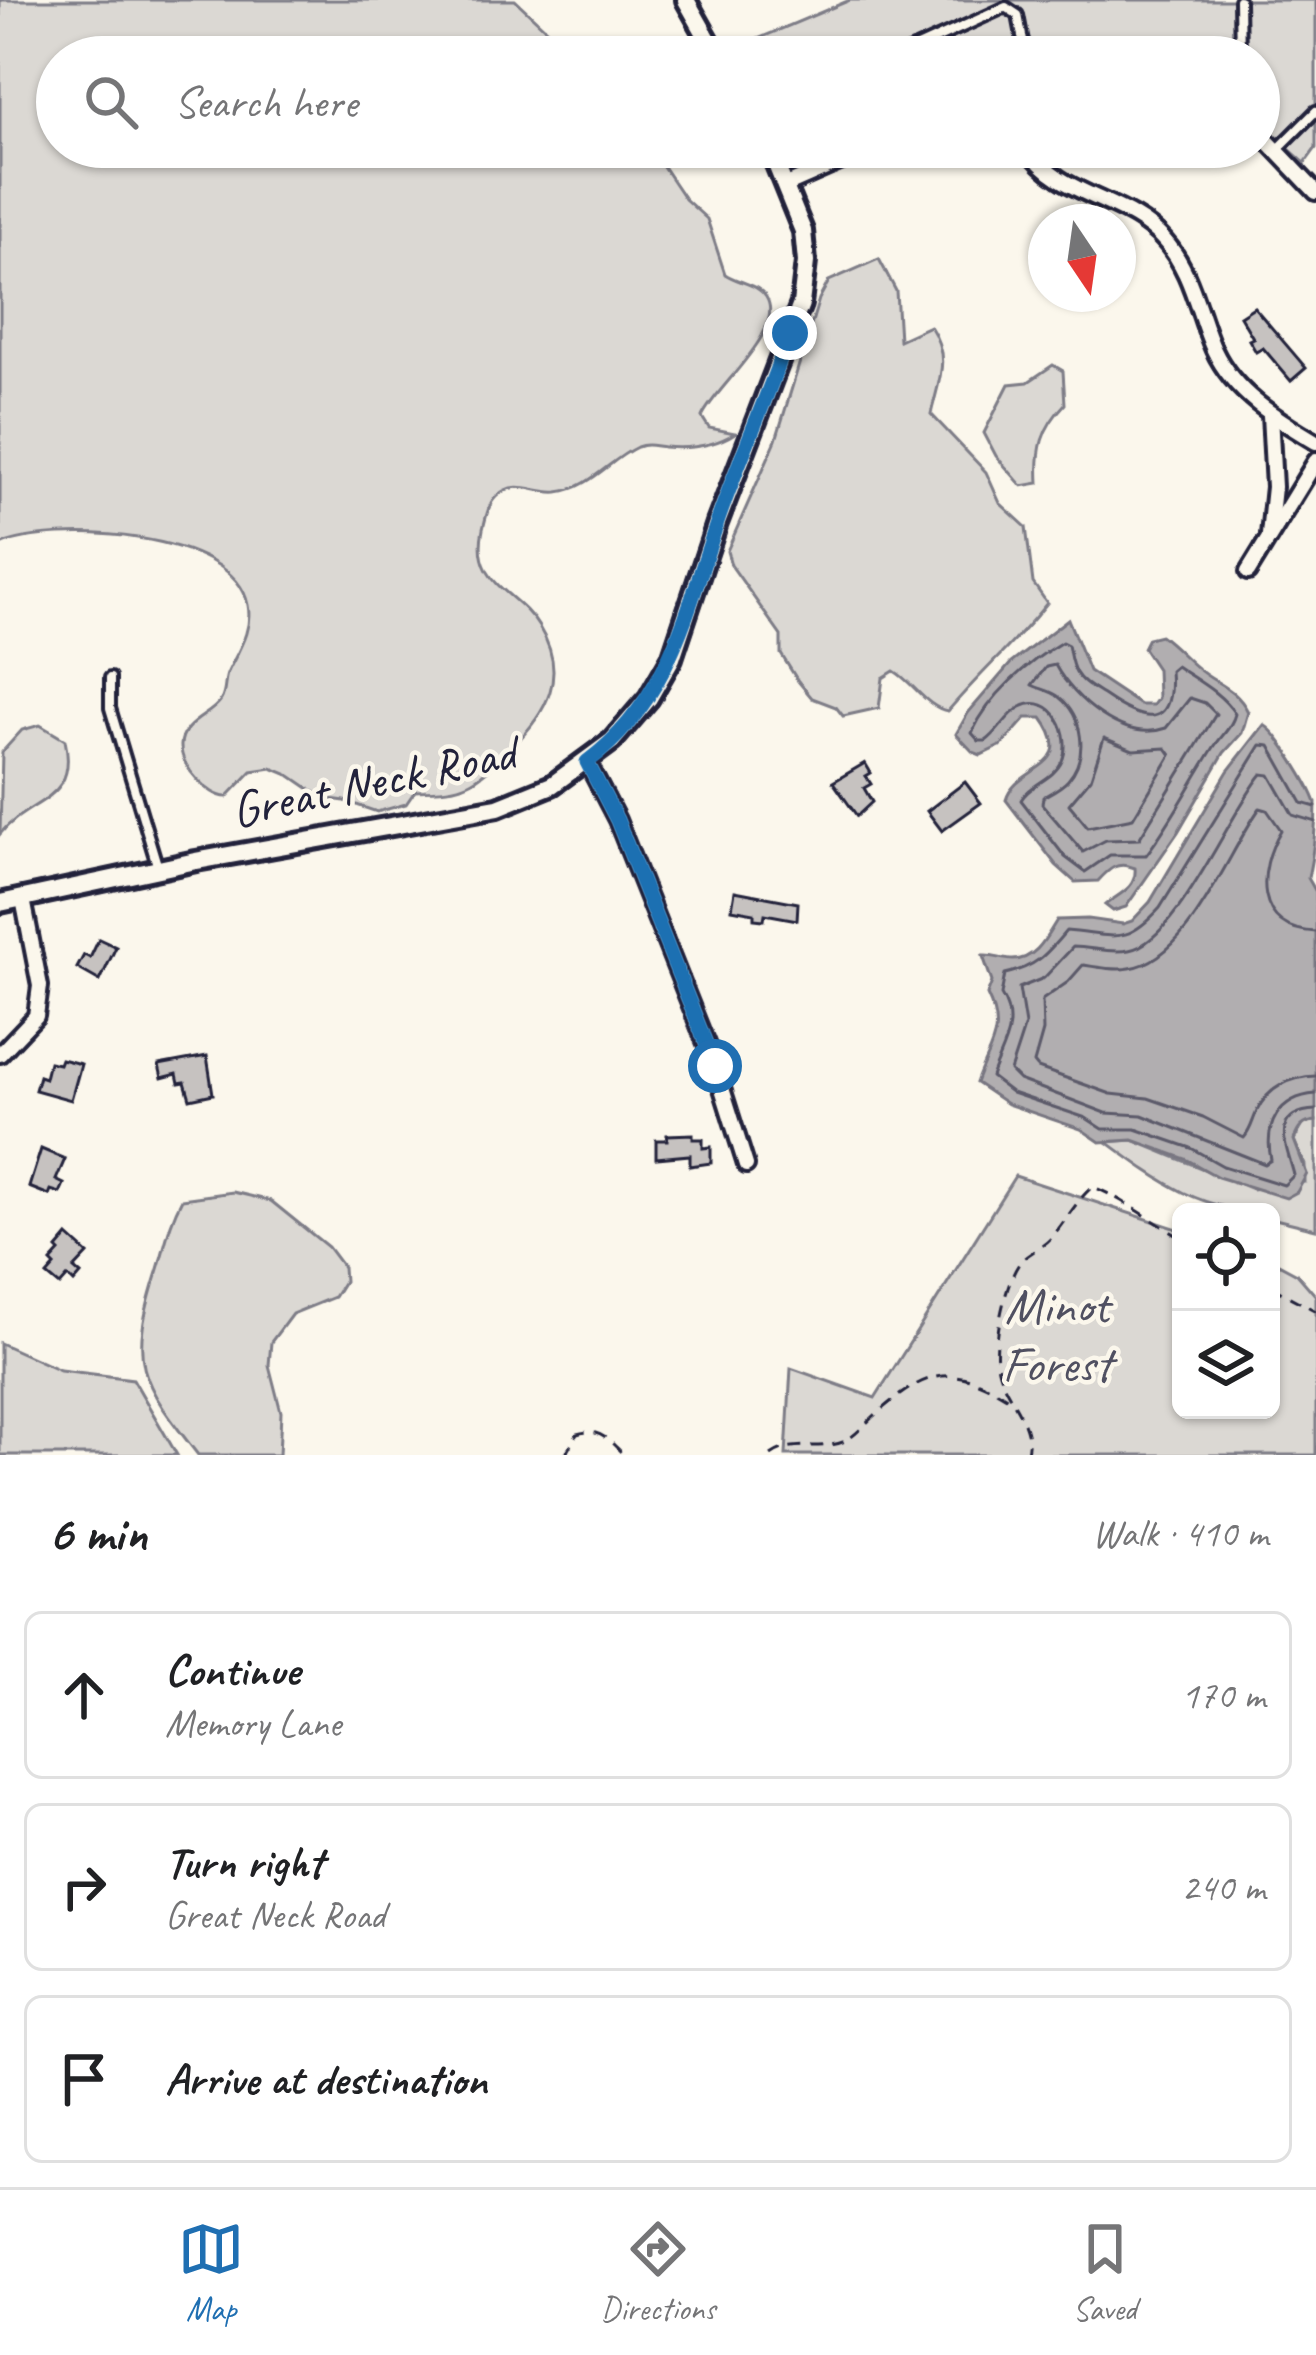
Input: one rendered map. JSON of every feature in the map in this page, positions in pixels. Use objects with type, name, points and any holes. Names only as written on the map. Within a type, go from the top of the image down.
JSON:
[{"type":"street","points":[[686,0],[706,36]]},
{"type":"street","points":[[1280,153],[1316,192]]},
{"type":"street","name":"Great Neck Road","points":[[0,903],[158,869],[478,812],[530,796],[587,762],[635,716],[671,658],[724,502],[798,314],[806,246],[779,168]]},
{"type":"street","points":[[787,185],[826,168]]},
{"type":"street","points":[[1048,168],[1166,242],[1186,275],[1222,365],[1270,415],[1316,442]]},
{"type":"street","points":[[1268,540],[1274,488],[1270,415]]},
{"type":"street","points":[[1248,572],[1316,460]]},
{"type":"street","points":[[587,762],[617,820],[715,1066],[746,1165]]},
{"type":"street","points":[[0,1054],[36,1016],[40,986],[23,899]]},
{"type":"lane","points":[[1239,0],[1240,36]]},
{"type":"lane","points":[[942,36],[1006,7],[1018,15],[1022,36]]},
{"type":"lane","points":[[1280,147],[1316,111]]},
{"type":"lane","points":[[110,678],[110,708],[158,869]]},
{"type":"path","points":[[1026,1455],[1030,1445],[998,1367],[996,1343],[1011,1281],[1021,1261],[1048,1242],[1092,1187],[1103,1189],[1172,1234]]},
{"type":"path","points":[[1280,1292],[1316,1311]]},
{"type":"path","points":[[771,1455],[781,1448],[847,1440],[903,1393],[939,1373],[976,1379],[1012,1401]]},
{"type":"path","points":[[566,1455],[577,1434],[589,1430],[602,1433],[624,1455]]},
{"type":"green space","points":[[0,0],[515,0],[554,36],[36,36],[36,168],[664,168],[685,199],[707,219],[725,274],[766,297],[767,326],[702,417],[709,428],[735,433],[701,446],[641,446],[570,489],[511,488],[491,503],[483,529],[484,563],[498,585],[539,627],[548,645],[553,677],[535,721],[478,778],[459,787],[415,791],[406,804],[377,812],[323,798],[272,768],[252,771],[227,797],[212,792],[191,772],[182,755],[182,738],[221,700],[246,632],[248,605],[236,580],[211,561],[139,538],[60,534],[0,545]]},
{"type":"green space","points":[[850,0],[1316,0],[1316,148],[1305,163],[1280,141],[1280,36],[765,36]]},
{"type":"green space","points":[[879,259],[896,291],[899,340],[930,326],[940,348],[941,369],[931,414],[986,472],[1000,503],[1026,527],[1033,583],[1047,603],[948,711],[933,705],[894,671],[883,678],[879,708],[843,716],[836,707],[812,698],[798,681],[781,654],[781,636],[731,565],[727,551],[776,440],[819,299],[829,281]]},
{"type":"green space","points":[[1053,365],[1063,371],[1065,404],[1042,440],[1039,483],[1022,486],[996,456],[984,433],[1009,384],[1028,382]]},
{"type":"green space","points":[[40,725],[65,740],[65,776],[49,796],[0,834],[2,752],[22,730]]},
{"type":"green space","points":[[1316,1121],[1316,1229],[1280,1220],[1280,1203],[1212,1203],[1183,1192],[1107,1142],[1133,1140],[1252,1189],[1305,1182],[1305,1165],[1294,1140],[1305,1122]]},
{"type":"green space","name":"Minot Forest","points":[[1015,1176],[1172,1227],[1172,1419],[1280,1419],[1280,1265],[1297,1274],[1316,1296],[1316,1455],[786,1455],[791,1368],[875,1398]]},
{"type":"green space","points":[[233,1192],[271,1201],[328,1247],[343,1267],[344,1281],[334,1297],[292,1314],[271,1342],[269,1365],[281,1412],[279,1455],[198,1455],[162,1407],[144,1368],[143,1327],[182,1199]]},
{"type":"green space","points":[[0,1343],[60,1370],[133,1379],[177,1455],[0,1455]]},
{"type":"water","points":[[1068,619],[1089,671],[1140,705],[1153,705],[1158,698],[1157,669],[1143,648],[1148,638],[1160,635],[1231,691],[1248,712],[1242,733],[1224,753],[1178,832],[1126,907],[1113,911],[1105,905],[1130,886],[1135,868],[1119,866],[1098,881],[1075,882],[1006,800],[1021,780],[1050,757],[1052,735],[1042,718],[1026,718],[1002,745],[981,755],[956,734],[1011,663]]},
{"type":"water","points":[[1264,725],[1293,761],[1316,803],[1308,878],[1316,892],[1316,1121],[1304,1124],[1294,1140],[1307,1174],[1297,1192],[1286,1198],[1218,1177],[1186,1159],[1133,1140],[1100,1142],[1081,1129],[1007,1104],[976,1083],[995,1030],[987,995],[992,982],[983,956],[1013,960],[1028,956],[1057,920],[1132,921],[1150,902],[1228,771]]},
{"type":"building","points":[[1254,307],[1306,368],[1291,381],[1263,348],[1256,352],[1249,340],[1253,338],[1240,316]]},
{"type":"building","points":[[865,763],[871,784],[864,788],[872,802],[857,816],[833,782]]},
{"type":"building","points":[[965,782],[981,803],[942,831],[927,811]]},
{"type":"building","points":[[735,891],[798,903],[797,920],[765,914],[764,920],[754,919],[754,913],[732,909]]},
{"type":"building","points":[[99,939],[116,947],[100,981],[77,968],[84,955],[90,958]]},
{"type":"building","points":[[207,1056],[213,1094],[190,1099],[177,1074],[162,1078],[159,1065]]},
{"type":"building","points":[[61,1059],[81,1064],[71,1100],[35,1090],[49,1062],[59,1064]]},
{"type":"building","points":[[693,1134],[693,1139],[703,1139],[703,1148],[711,1147],[711,1163],[690,1166],[690,1155],[656,1158],[656,1140]]},
{"type":"building","points":[[41,1149],[65,1159],[56,1180],[64,1184],[60,1193],[51,1190],[49,1195],[29,1187]]},
{"type":"building","points":[[68,1236],[88,1254],[74,1269],[81,1275],[74,1283],[68,1277],[60,1286],[47,1275]]},
{"type":"route","points":[[715,1066],[617,820],[587,762],[635,716],[671,658],[724,502],[790,333]]}]
